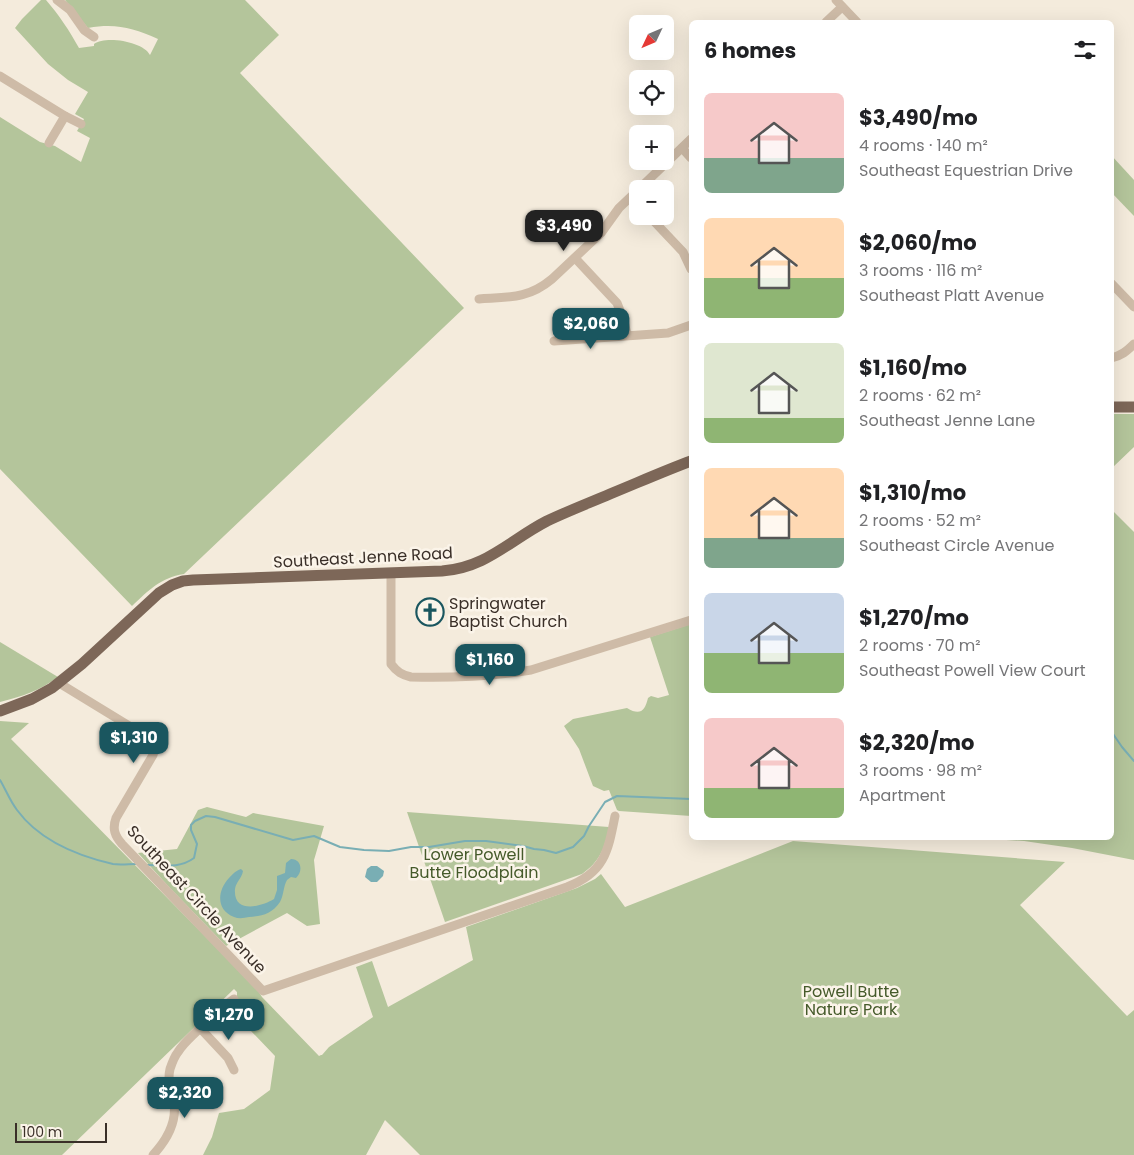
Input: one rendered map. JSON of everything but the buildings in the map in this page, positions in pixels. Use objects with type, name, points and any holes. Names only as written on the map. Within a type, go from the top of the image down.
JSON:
[{"type":"main road","points":[[1114,408],[1134,407]]},
{"type":"main road","name":"Southeast Jenne Road","points":[[0,711],[32,699],[59,683],[153,597],[172,584],[193,580],[450,570],[471,566],[548,521],[689,462]]},
{"type":"street","points":[[57,0],[70,10],[84,30],[94,37]]},
{"type":"street","points":[[827,20],[839,4],[855,20]]},
{"type":"street","points":[[0,76],[64,116],[81,124]]},
{"type":"street","points":[[49,143],[64,116]]},
{"type":"street","points":[[648,180],[689,141]]},
{"type":"street","points":[[682,148],[689,156]]},
{"type":"street","points":[[480,299],[525,295],[552,280],[601,233],[619,208],[629,198]]},
{"type":"street","points":[[658,225],[683,252],[689,265]]},
{"type":"street","points":[[575,258],[616,303],[624,321],[627,336]]},
{"type":"street","points":[[1114,286],[1134,306]]},
{"type":"street","points":[[554,341],[668,333],[689,326]]},
{"type":"street","points":[[1114,357],[1120,356],[1134,344]]},
{"type":"street","points":[[391,573],[391,664],[398,672],[411,677],[462,676],[531,670],[689,621]]},
{"type":"street","name":"Southeast Circle Avenue","points":[[59,683],[135,728],[149,738],[153,744],[153,755],[116,818],[113,827],[117,838],[264,991],[582,881],[594,872],[602,860],[609,844],[615,816]]},
{"type":"street","points":[[153,1155],[166,1140],[173,1118],[173,1101],[169,1082],[171,1066],[175,1056],[200,1028],[234,999]]},
{"type":"street","points":[[200,1028],[228,1058],[234,1070]]},
{"type":"green space","points":[[41,0],[46,0],[55,11],[79,48],[94,46],[94,44],[100,41],[115,40],[133,43],[146,50],[150,55],[158,39],[116,26],[88,28],[65,0],[245,0],[279,35],[240,73],[464,308],[184,574],[161,582],[132,606],[0,469],[0,117],[40,142],[55,146],[81,162],[90,138],[77,131],[84,119],[75,114],[88,92],[68,80],[48,64],[15,28]]},
{"type":"green space","points":[[1114,158],[1134,180],[1134,216],[1114,195]]},
{"type":"green space","points":[[1114,414],[1134,414],[1134,447],[1114,466]]},
{"type":"green space","points":[[1114,512],[1134,532],[1134,860],[1024,841],[1008,840],[1114,840]]},
{"type":"green space","points":[[689,625],[689,816],[617,810],[609,790],[604,791],[593,786],[579,749],[564,726],[573,719],[627,708],[639,712],[651,696],[658,698],[669,695],[650,637]]},
{"type":"green space","points":[[0,642],[58,677],[44,686],[16,698],[0,702]]},
{"type":"green space","name":"Powell Butte Nature Park","points":[[0,721],[29,723],[11,739],[257,989],[262,997],[319,1056],[373,1017],[356,967],[372,961],[388,1007],[473,960],[466,927],[577,888],[601,874],[625,907],[793,841],[1065,862],[1020,905],[1127,1016],[1134,1010],[1134,1155],[420,1155],[385,1120],[366,1155],[203,1155],[212,1137],[219,1113],[244,1109],[270,1090],[275,1056],[230,1009],[237,1002],[237,992],[234,989],[62,1155],[0,1155]]},
{"type":"green space","points":[[207,807],[246,817],[253,813],[324,826],[314,860],[320,924],[307,926],[287,913],[226,946],[138,853],[177,849],[198,810]]},
{"type":"green space","name":"Lower Powell Butte Floodplain","points":[[407,812],[609,827],[601,853],[582,874],[445,922]]},
{"type":"water","points":[[291,859],[299,863],[300,872],[296,878],[291,877],[287,880],[280,902],[274,909],[262,915],[242,918],[234,917],[224,910],[220,900],[222,889],[229,878],[236,872],[241,869],[243,871],[235,889],[238,902],[243,905],[255,906],[274,899],[277,890],[277,876],[285,873],[286,863]]},
{"type":"water","points":[[371,866],[377,866],[384,871],[383,876],[377,882],[371,882],[365,877],[367,869]]},
{"type":"waterway","points":[[1114,735],[1134,761]]},
{"type":"waterway","points":[[0,780],[12,803],[26,821],[48,838],[73,851],[100,861],[116,864],[136,864]]},
{"type":"waterway","points":[[146,865],[177,865],[194,858],[197,844],[191,830],[191,825],[206,816],[293,840],[314,836],[340,847],[364,850],[389,851],[465,841],[486,841],[556,853],[573,847],[584,836],[605,802],[617,796],[689,799]]},
{"type":"place","name":"Springwater Baptist Church","points":[[430,612]]}]
